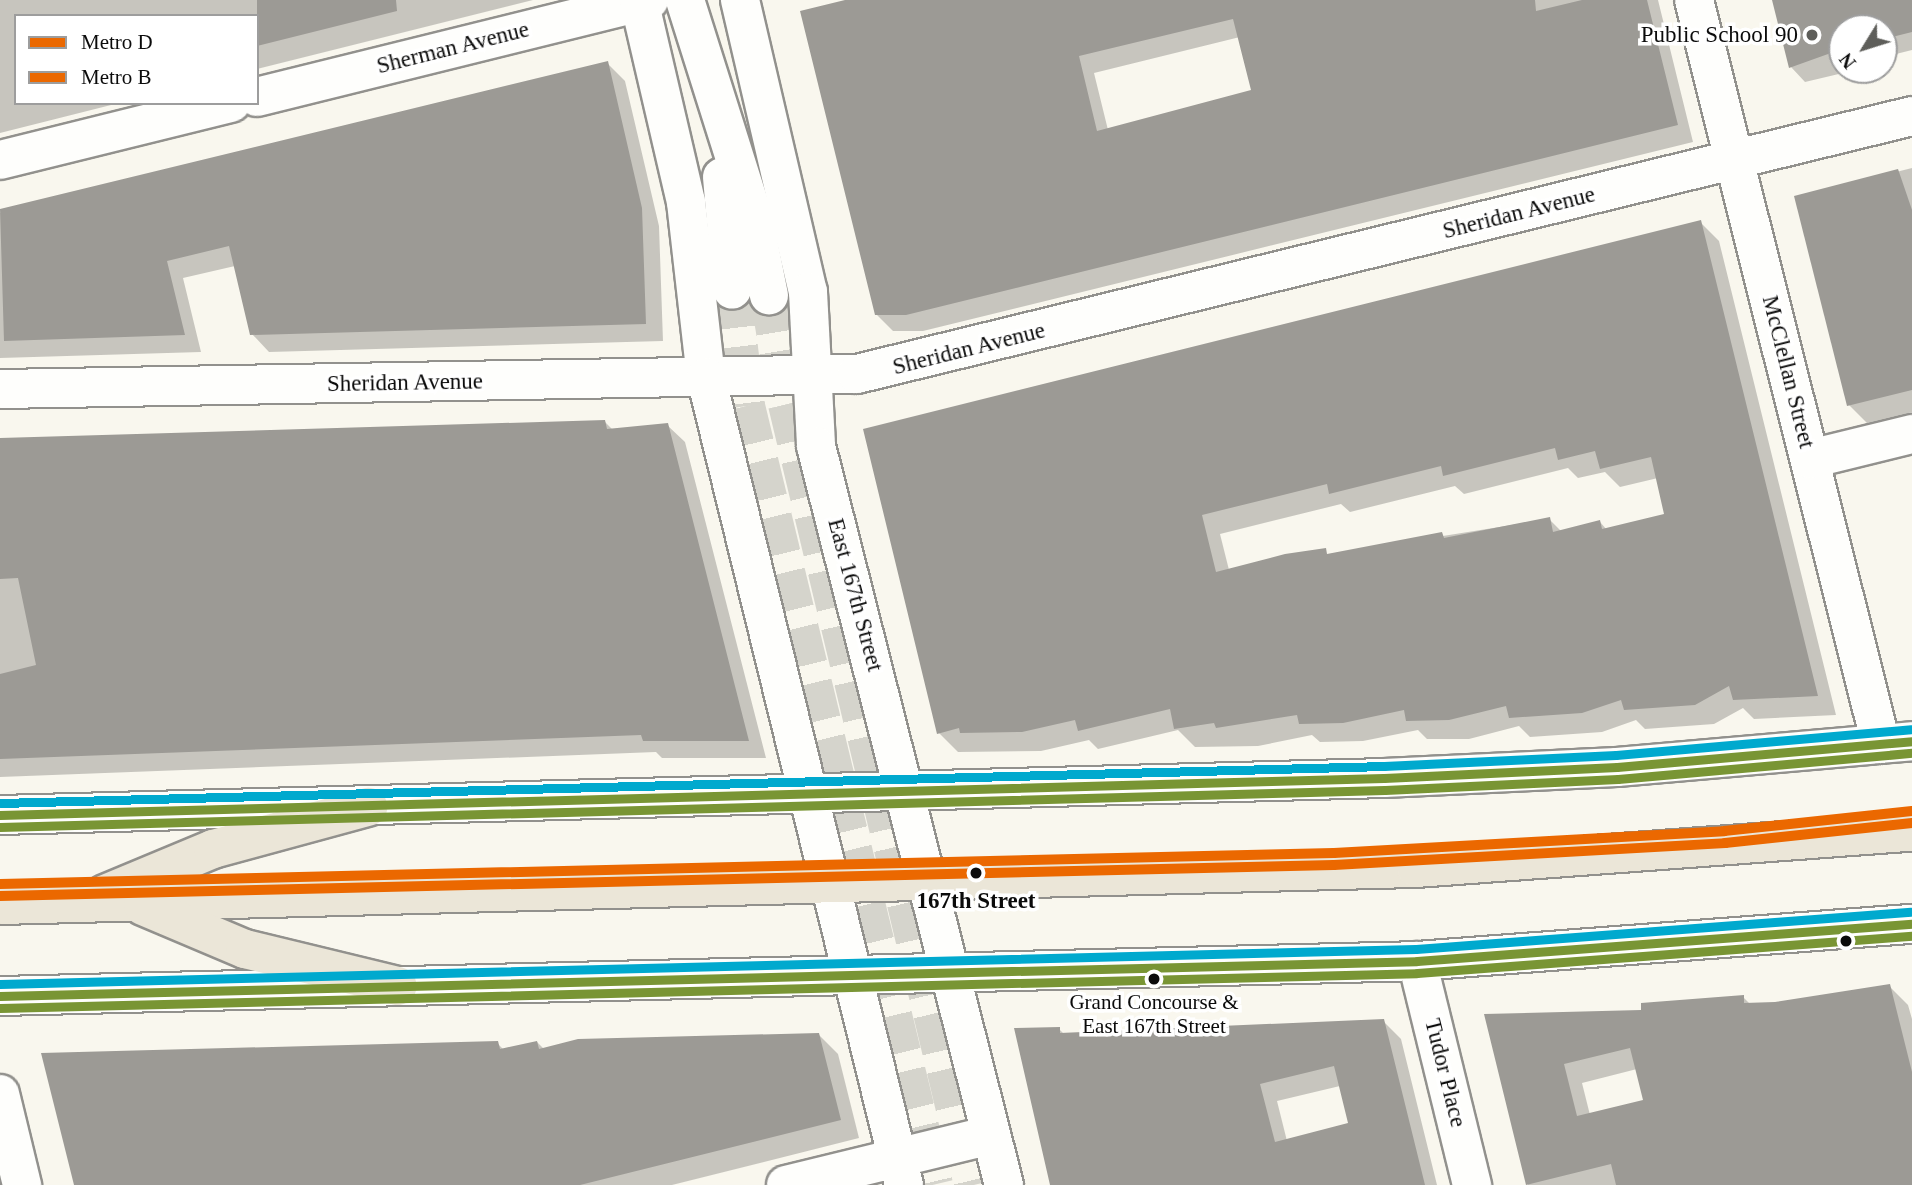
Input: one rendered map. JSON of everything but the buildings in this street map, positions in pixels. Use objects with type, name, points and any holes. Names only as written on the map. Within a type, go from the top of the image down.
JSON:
[{"type":"main road","points":[[80,904],[213,849],[369,807]]},
{"type":"main road","points":[[0,905],[834,885],[1525,863],[1912,832]]},
{"type":"main road","points":[[131,901],[245,949],[398,986]]},
{"type":"street","points":[[685,0],[715,109],[750,293]]},
{"type":"street","name":"East 167th Street","points":[[740,0],[803,263],[816,446],[1004,1185]]},
{"type":"street","name":"McClellan Street","points":[[1694,0],[1810,459],[1897,742]]},
{"type":"street","points":[[643,1],[686,202],[706,377],[813,796],[901,1171]]},
{"type":"street","name":"Sherman Avenue","points":[[259,97],[643,1]]},
{"type":"street","points":[[0,160],[223,105]]},
{"type":"street","name":"Sheridan Avenue","points":[[0,389],[812,377],[885,370],[1912,116]]},
{"type":"street","points":[[1810,459],[1912,434]]},
{"type":"street","points":[[0,816],[813,796],[1501,773],[1897,742]]},
{"type":"street","points":[[0,996],[1417,961],[1912,924]]},
{"type":"street","name":"Tudor Place","points":[[1417,961],[1472,1185]]},
{"type":"street","points":[[0,1094],[22,1185]]},
{"type":"street","points":[[786,1185],[901,1171],[992,1135]]},
{"type":"tunnel","points":[[732,290],[746,406],[934,1185]]},
{"type":"tunnel","points":[[769,295],[787,404],[973,1185]]},
{"type":"metro line","name":"D","points":[[0,884],[1334,853],[1724,831],[1912,811]]},
{"type":"metro line","name":"B","points":[[0,896],[1334,865],[1725,843],[1912,823]]},
{"type":"transit line","points":[[0,803],[1384,766],[1616,755],[1911,729]]},
{"type":"transit line","points":[[0,815],[1384,778],[1617,767],[1912,741]]},
{"type":"transit line","points":[[0,827],[1385,790],[1618,779],[1912,753]]},
{"type":"transit line","points":[[0,984],[1416,949],[1911,912]]},
{"type":"transit line","points":[[0,996],[1417,961],[1912,924]]},
{"type":"transit line","points":[[0,1008],[1417,973],[1912,936]]},
{"type":"place","name":"Public School 90","points":[[1812,35]]},
{"type":"place","name":"167th Street","points":[[976,873]]},
{"type":"place","name":"Grand Concourse & East 167th Street","points":[[1154,979]]}]
